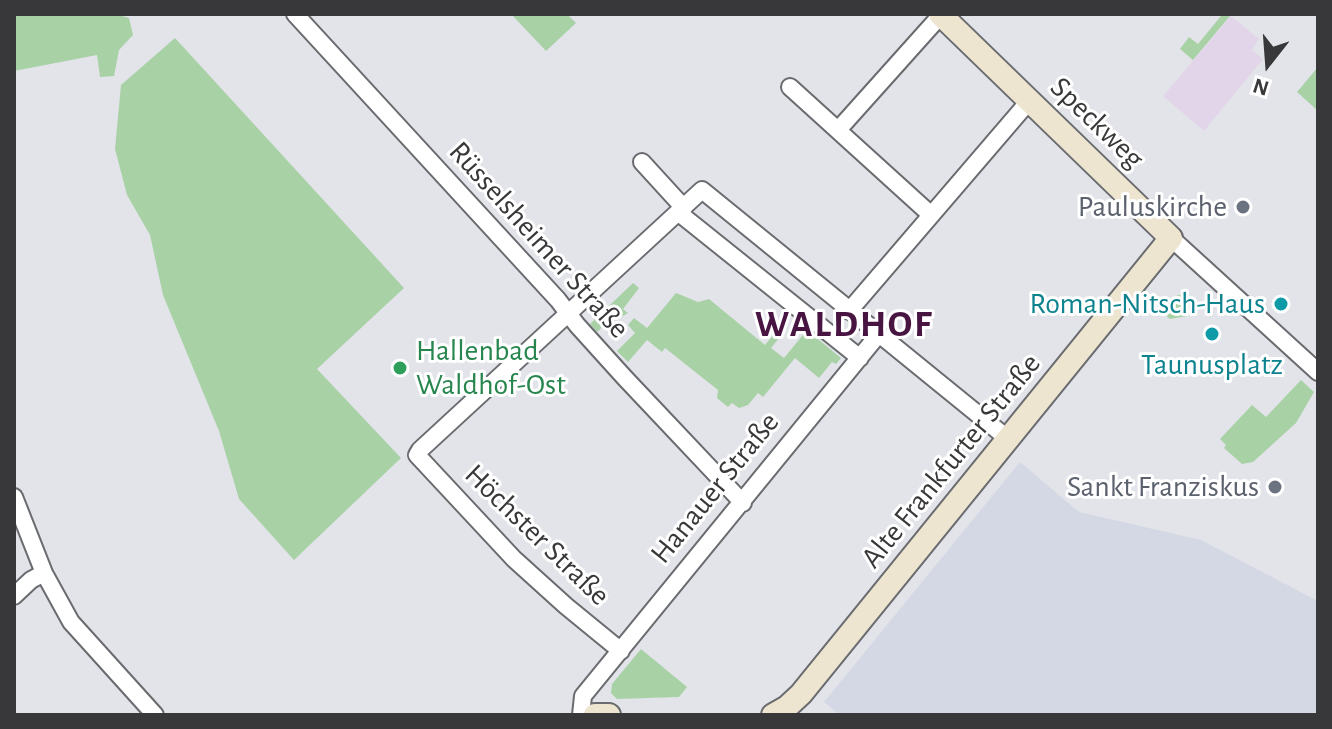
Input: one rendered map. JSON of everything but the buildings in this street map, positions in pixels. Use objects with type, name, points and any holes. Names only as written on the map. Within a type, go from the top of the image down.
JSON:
[{"type":"street","name":"Rüsselsheimer Straße","points":[[295,14],[743,503]]},
{"type":"street","points":[[838,130],[940,15]]},
{"type":"street","name":"Speckweg","points":[[940,15],[1171,238],[1318,372]]},
{"type":"street","points":[[790,87],[930,214]]},
{"type":"street","points":[[849,311],[1030,100]]},
{"type":"street","points":[[642,162],[682,210],[860,358]]},
{"type":"street","points":[[568,313],[702,190],[1007,438]]},
{"type":"street","name":"Alte Frankfurter Straße","points":[[788,711],[1171,238]]},
{"type":"street","name":"Höchster Straße","points":[[568,313],[417,455],[514,559],[621,651]]},
{"type":"street","name":"Hanauer Straße","points":[[581,715],[583,696],[878,335]]},
{"type":"street","points":[[14,497],[44,573],[71,622],[155,715]]},
{"type":"street","points":[[14,596],[44,573]]},
{"type":"street","points":[[599,679],[596,715],[609,715]]},
{"type":"shaded area","points":[[1231,16],[1259,39],[1252,50],[1263,59],[1204,131],[1163,96]]},
{"type":"shaded area","points":[[1020,462],[1079,512],[1201,540],[1318,601],[1318,715],[840,715],[824,702]]},
{"type":"green space","points":[[14,14],[115,14],[129,18],[133,35],[119,50],[114,76],[100,77],[97,55],[14,71]]},
{"type":"green space","points":[[511,14],[567,14],[576,23],[546,51]]},
{"type":"green space","points":[[1220,14],[1230,16],[1193,60],[1180,49],[1189,37],[1198,44]]},
{"type":"green space","points":[[175,38],[404,288],[317,369],[401,458],[294,560],[239,499],[219,431],[163,295],[150,235],[127,195],[115,149],[121,85]]},
{"type":"green space","points":[[1318,67],[1318,111],[1297,92]]},
{"type":"green space","points":[[633,283],[639,288],[623,309],[628,313],[621,317],[617,313],[597,332],[590,324]]},
{"type":"green space","points":[[676,293],[698,302],[709,299],[765,345],[782,324],[787,328],[771,348],[784,358],[807,330],[841,358],[836,364],[832,362],[819,378],[795,358],[763,397],[758,393],[748,405],[739,408],[732,403],[728,407],[717,398],[718,390],[665,348],[662,352],[647,340],[628,362],[617,351],[635,333],[628,325],[634,318],[647,328]]},
{"type":"green space","points":[[1186,293],[1193,300],[1187,316],[1167,317],[1176,296]]},
{"type":"green space","points":[[1301,380],[1314,392],[1296,423],[1253,462],[1242,464],[1224,448],[1226,445],[1220,439],[1252,405],[1266,417]]},
{"type":"green space","points":[[641,649],[687,687],[679,697],[617,699],[611,693],[612,684]]},
{"type":"place","name":"Pauluskirche","points":[[1243,207]]},
{"type":"place","name":"Roman-Nitsch-Haus","points":[[1281,304]]},
{"type":"place","name":"Taunusplatz","points":[[1212,334]]},
{"type":"place","name":"Hallenbad Waldhof-Ost","points":[[400,368]]},
{"type":"place","name":"Sankt Franziskus","points":[[1275,487]]},
{"type":"district","name":"WALDHOF","points":[[844,325]]}]
